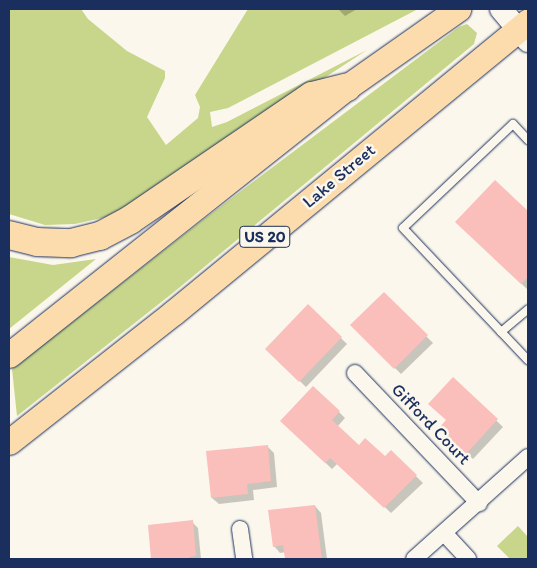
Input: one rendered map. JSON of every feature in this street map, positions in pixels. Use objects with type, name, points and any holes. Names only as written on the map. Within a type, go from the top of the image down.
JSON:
[{"type":"highway","points":[[9,235],[37,242],[71,242],[100,236],[130,220],[312,96],[347,87]]},
{"type":"main road","points":[[9,355],[347,87],[458,9]]},
{"type":"main road","points":[[501,9],[525,30]]},
{"type":"main road","name":"Lake Street","points":[[9,442],[525,30]]},
{"type":"street","name":"Gifford Court","points":[[355,373],[479,502]]},
{"type":"street","points":[[414,559],[445,534],[528,457]]},
{"type":"street","points":[[240,529],[244,559]]},
{"type":"street","points":[[445,534],[468,559]]},
{"type":"lane","points":[[528,140],[513,124],[402,228],[528,360]]},
{"type":"lane","points":[[501,332],[528,309]]},
{"type":"green space","points":[[9,9],[81,9],[88,19],[127,51],[165,71],[165,78],[147,117],[166,145],[198,118],[200,107],[195,95],[248,9],[418,9],[228,108],[210,112],[212,127],[227,122],[367,50],[137,200],[106,217],[75,224],[45,225],[9,214]]},
{"type":"green space","points":[[467,24],[477,33],[474,44],[174,292],[17,416],[12,369],[204,219],[459,27]]},
{"type":"green space","points":[[9,257],[53,265],[96,259],[9,329]]},
{"type":"green space","points":[[518,526],[528,537],[528,559],[510,559],[497,546]]},
{"type":"building","points":[[495,180],[528,211],[528,277],[521,284],[455,222]]},
{"type":"building","points":[[384,292],[428,335],[394,369],[350,325]]},
{"type":"building","points":[[308,304],[342,337],[299,382],[265,349]]},
{"type":"building","points":[[453,377],[498,419],[466,454],[439,428],[446,420],[428,404]]},
{"type":"building","points":[[313,386],[340,411],[332,420],[359,445],[365,438],[385,456],[391,450],[417,475],[384,508],[330,458],[325,463],[280,421]]},
{"type":"building","points":[[268,445],[271,481],[247,484],[248,494],[211,498],[206,451]]},
{"type":"building","points":[[315,505],[322,559],[285,559],[283,545],[273,547],[268,510]]},
{"type":"building","points":[[193,520],[196,556],[189,557],[189,559],[151,559],[148,525]]}]
